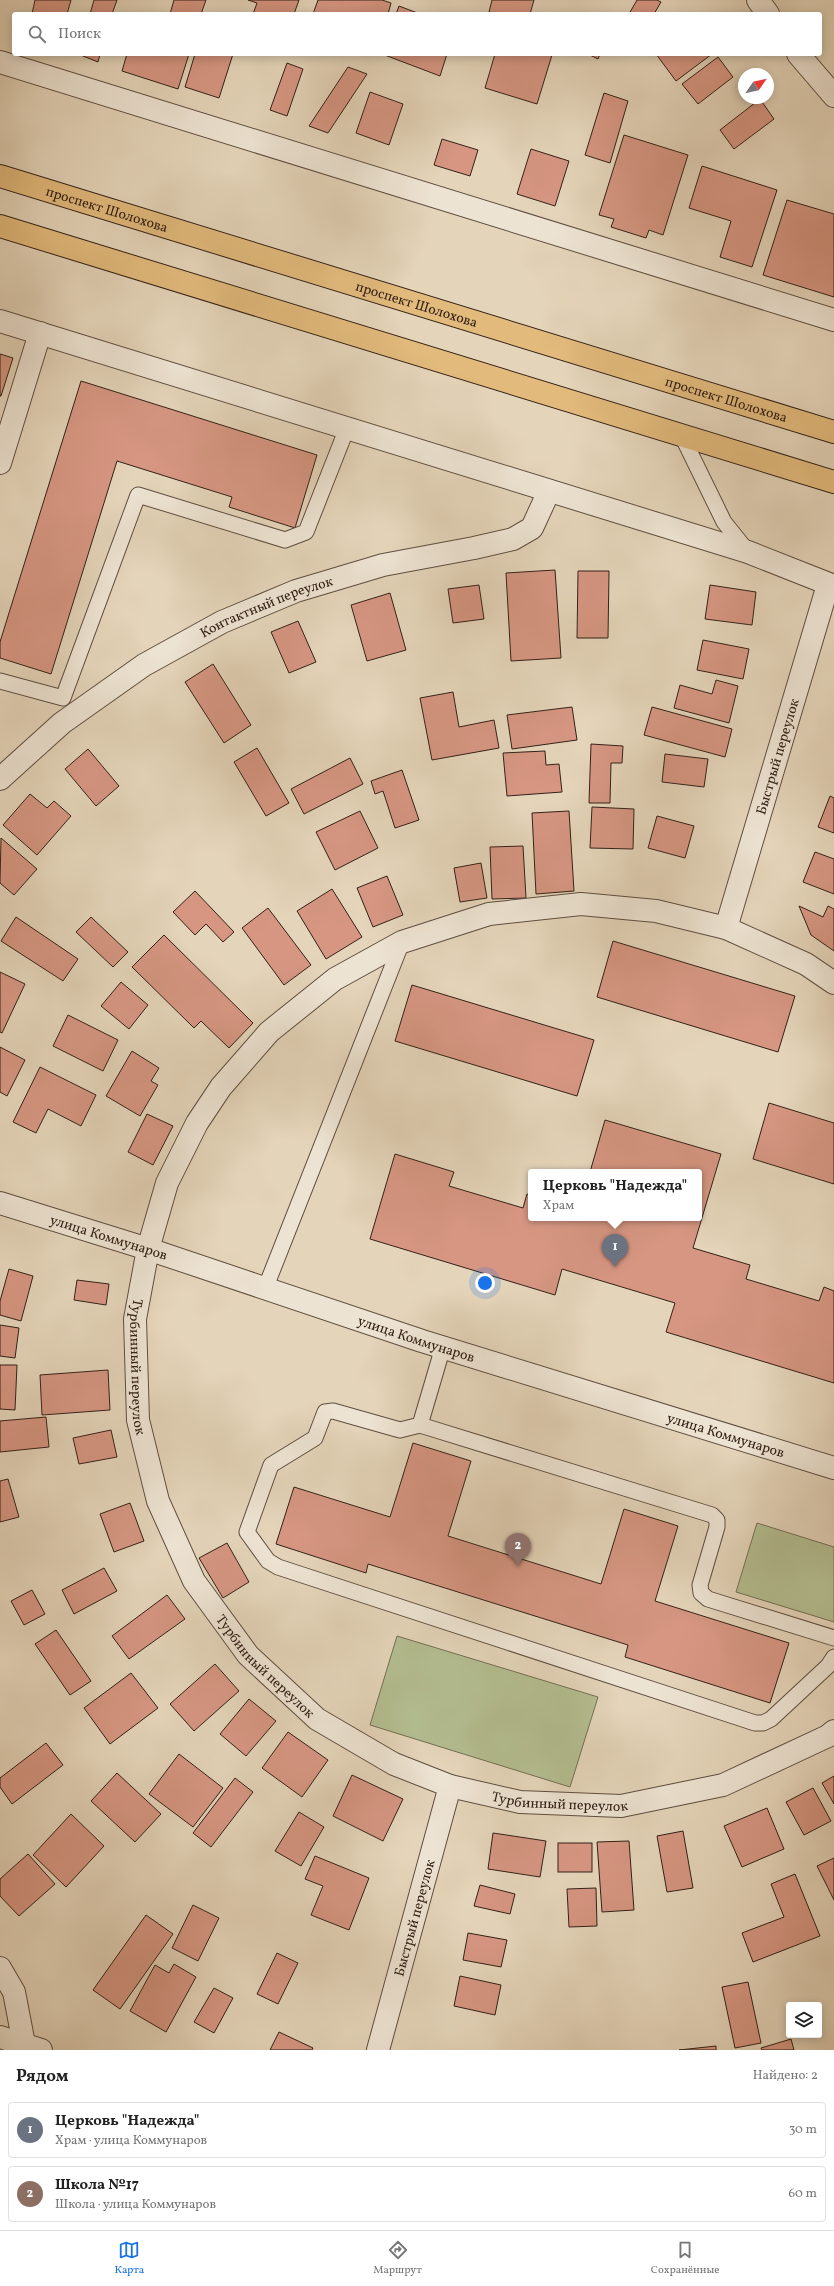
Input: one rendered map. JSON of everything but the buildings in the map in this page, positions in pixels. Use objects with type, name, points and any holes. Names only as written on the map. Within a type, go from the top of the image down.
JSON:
[{"type":"main road","name":"проспект Шолохова","points":[[0,176],[834,432]]},
{"type":"main road","points":[[0,226],[834,482]]},
{"type":"street","points":[[758,0],[767,12]]},
{"type":"street","points":[[800,56],[834,96]]},
{"type":"street","points":[[0,62],[834,320]]},
{"type":"street","points":[[0,321],[748,552],[831,585]]},
{"type":"street","points":[[0,463],[40,333]]},
{"type":"street","name":"Контактный переулок","points":[[0,779],[62,723],[144,665],[222,622],[296,591],[383,565],[513,539],[532,528],[549,491]]},
{"type":"street","name":"Быстрый переулок","points":[[726,928],[831,585]]},
{"type":"street","name":"Турбинный переулок","points":[[834,983],[806,964],[726,928],[656,911],[581,904],[489,914],[402,942],[335,979],[311,998],[270,1032],[221,1087],[197,1123],[167,1183],[148,1249],[135,1319],[138,1420],[158,1501],[194,1581],[248,1655],[317,1719],[394,1764],[450,1786],[520,1802],[621,1806],[723,1785],[828,1736],[834,1731]]},
{"type":"street","name":"улица Коммунаров","points":[[0,1203],[148,1249],[443,1348],[834,1468]]},
{"type":"street","name":"Быстрый переулок","points":[[378,2050],[450,1786]]},
{"type":"street","points":[[0,1968],[14,1992],[27,2048]]},
{"type":"street","points":[[0,2037],[27,2048]]},
{"type":"lane","points":[[0,681],[63,698],[138,495],[285,540],[306,532],[347,428]]},
{"type":"lane","points":[[682,436],[724,522],[748,552]]},
{"type":"lane","points":[[265,1288],[402,942]]},
{"type":"lane","points":[[420,1425],[443,1348]]},
{"type":"lane","points":[[834,1638],[708,1599],[701,1593],[700,1585],[717,1527],[717,1520],[712,1515],[420,1425],[400,1430],[333,1411],[325,1412],[315,1438],[276,1460],[267,1470],[248,1528],[249,1538],[268,1561],[278,1567],[755,1723],[763,1723],[771,1719],[828,1666],[834,1657]]},
{"type":"green space","points":[[757,1523],[834,1547],[834,1622],[736,1592]]},
{"type":"green space","points":[[397,1636],[598,1697],[570,1787],[370,1725]]},
{"type":"place","name":"Церковь \"Надежда\"","points":[[615,1267]]},
{"type":"place","name":"Школа №17","points":[[518,1566]]}]
